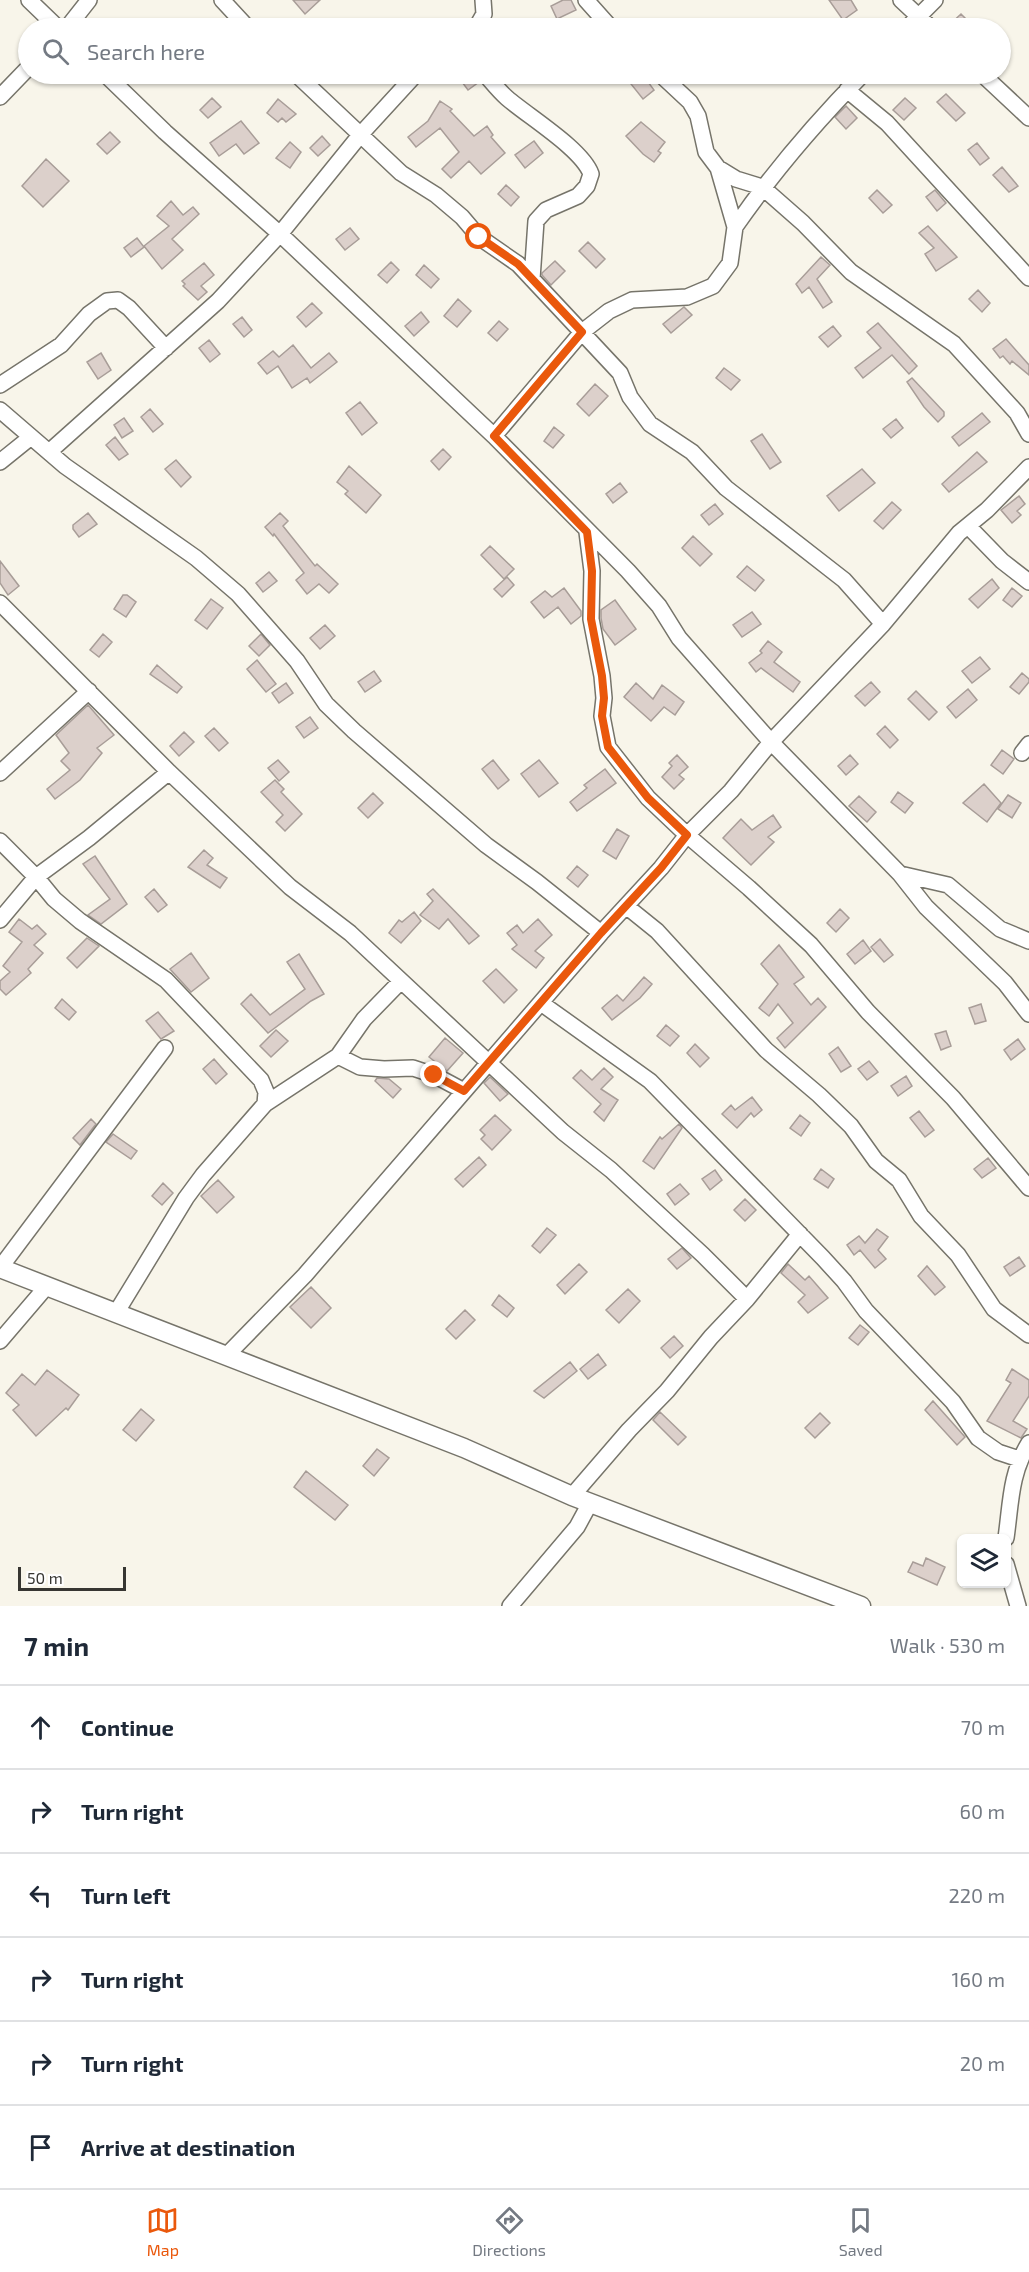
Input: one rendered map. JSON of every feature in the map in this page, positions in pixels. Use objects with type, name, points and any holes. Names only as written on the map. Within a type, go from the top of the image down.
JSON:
[{"type":"street","points":[[29,0],[48,18]]},
{"type":"street","points":[[75,18],[89,0]]},
{"type":"street","points":[[222,0],[239,18]]},
{"type":"street","points":[[482,18],[484,14],[483,0]]},
{"type":"street","points":[[586,0],[602,18]]},
{"type":"street","points":[[901,0],[918,17],[934,0]]},
{"type":"street","points":[[0,97],[18,78]]},
{"type":"street","points":[[115,84],[165,132],[280,234],[494,436],[628,571],[659,606],[679,638],[771,741],[900,874],[926,907],[1005,983],[1029,1014]]},
{"type":"street","points":[[307,84],[401,173],[436,195],[462,217],[479,237],[518,264],[620,373],[630,397],[650,424],[692,452],[726,488],[844,580],[883,624]]},
{"type":"street","points":[[49,452],[219,301],[280,234],[361,134],[407,84]]},
{"type":"street","points":[[494,84],[505,97],[588,164],[591,174],[587,186],[578,196],[546,210],[536,221],[532,279]]},
{"type":"street","points":[[494,436],[582,332],[609,311],[632,300],[687,297],[713,286],[730,263],[735,227],[718,168],[706,152],[698,116],[690,102],[671,84]]},
{"type":"street","points":[[735,227],[762,187],[853,84]]},
{"type":"street","points":[[993,84],[1029,118]]},
{"type":"street","points":[[847,90],[887,123],[1029,278]]},
{"type":"street","points":[[718,168],[736,179],[762,187],[803,223],[852,272],[954,344],[1017,413],[1029,434]]},
{"type":"street","points":[[0,386],[61,345],[89,314],[107,301],[118,300],[129,308],[166,348]]},
{"type":"street","points":[[0,410],[65,466],[196,558],[230,587],[276,635],[326,704],[354,731],[486,845],[601,933]]},
{"type":"street","points":[[0,462],[31,437]]},
{"type":"street","points":[[226,1356],[304,1275],[601,933],[661,868],[687,835],[731,791],[771,741],[883,624],[968,526],[1029,467]]},
{"type":"street","points":[[968,526],[1002,561],[1029,582]]},
{"type":"street","points":[[587,532],[592,571],[591,619],[602,676],[604,698],[602,716],[608,747],[648,798],[811,945],[868,1012],[953,1098],[1029,1188]]},
{"type":"street","points":[[0,604],[169,772],[290,887],[350,933],[563,1132],[611,1170],[704,1255],[747,1299]]},
{"type":"street","points":[[0,773],[88,691]]},
{"type":"street","points":[[0,920],[36,877],[89,838],[169,772]]},
{"type":"street","points":[[0,841],[36,877],[54,899],[80,921],[166,980],[261,1080],[266,1092],[265,1104]]},
{"type":"street","points":[[900,874],[948,885],[1000,929],[1029,941]]},
{"type":"street","points":[[626,906],[657,931],[766,1050],[851,1126],[876,1161],[899,1180],[921,1216],[958,1255],[994,1309],[1029,1335]]},
{"type":"street","points":[[116,1313],[186,1198],[203,1175],[265,1104],[338,1056],[364,1019],[401,981]]},
{"type":"street","points":[[541,1003],[650,1081],[844,1281],[866,1311],[953,1402],[978,1438],[998,1452],[1019,1459]]},
{"type":"street","points":[[165,1048],[0,1268],[464,1448],[572,1496],[861,1606]]},
{"type":"street","points":[[338,1056],[360,1066],[384,1069],[413,1068],[434,1075],[464,1091]]},
{"type":"street","points":[[572,1496],[628,1430],[667,1391],[711,1336],[747,1299],[800,1234]]},
{"type":"street","points":[[0,1341],[47,1286]]},
{"type":"street","points":[[1007,1534],[1012,1483],[1019,1459],[1029,1443]]},
{"type":"street","points":[[510,1606],[577,1527],[590,1503]]},
{"type":"street","points":[[1011,1582],[1018,1606]]},
{"type":"building","points":[[293,0],[320,0],[305,14]]},
{"type":"building","points":[[563,0],[571,0],[576,10],[557,18],[551,6]]},
{"type":"building","points":[[829,0],[851,0],[857,10],[846,18],[842,18]]},
{"type":"building","points":[[464,84],[476,84],[468,90]]},
{"type":"building","points":[[631,84],[650,84],[654,90],[643,99]]},
{"type":"building","points":[[946,94],[965,113],[956,121],[937,102]]},
{"type":"building","points":[[212,98],[221,107],[208,118],[200,110]]},
{"type":"building","points":[[905,98],[916,108],[904,120],[893,110]]},
{"type":"building","points":[[278,99],[296,114],[286,122],[282,118],[278,122],[267,113]]},
{"type":"building","points":[[440,101],[452,109],[450,111],[474,136],[487,126],[493,135],[491,137],[505,153],[481,174],[469,161],[451,178],[442,169],[459,152],[440,128],[416,147],[408,137],[428,121]]},
{"type":"building","points":[[846,106],[857,118],[846,129],[835,117]]},
{"type":"building","points":[[241,121],[259,143],[244,154],[236,144],[219,156],[210,143]]},
{"type":"building","points":[[641,122],[665,142],[654,162],[626,136]]},
{"type":"building","points":[[110,132],[120,142],[107,154],[97,144]]},
{"type":"building","points":[[322,136],[330,145],[318,156],[310,148]]},
{"type":"building","points":[[534,141],[543,153],[525,168],[515,155]]},
{"type":"building","points":[[290,142],[301,152],[290,168],[276,158]]},
{"type":"building","points":[[977,143],[989,158],[980,165],[968,150]]},
{"type":"building","points":[[46,159],[69,181],[43,207],[22,186]]},
{"type":"building","points":[[1002,167],[1018,186],[1009,192],[993,175]]},
{"type":"building","points":[[506,185],[519,197],[511,206],[498,194]]},
{"type":"building","points":[[877,190],[892,205],[883,213],[869,198]]},
{"type":"building","points":[[935,190],[946,203],[937,211],[926,197]]},
{"type":"building","points":[[171,201],[183,215],[193,207],[199,214],[172,239],[183,250],[162,269],[144,246],[169,226],[157,216]]},
{"type":"building","points":[[928,226],[957,257],[936,271],[925,254],[934,248],[919,233]]},
{"type":"building","points":[[350,228],[359,239],[345,250],[336,239]]},
{"type":"building","points":[[137,238],[144,247],[131,257],[124,248]]},
{"type":"building","points":[[588,242],[605,259],[596,268],[579,251]]},
{"type":"building","points":[[821,257],[830,265],[817,279],[832,302],[823,308],[809,287],[802,293],[796,284]]},
{"type":"building","points":[[555,261],[565,271],[551,285],[542,273]]},
{"type":"building","points":[[391,262],[399,270],[387,283],[378,275]]},
{"type":"building","points":[[204,263],[214,275],[201,286],[207,292],[198,300],[183,286],[185,284],[182,281]]},
{"type":"building","points":[[424,265],[439,279],[431,288],[416,275]]},
{"type":"building","points":[[978,290],[990,303],[982,312],[969,299]]},
{"type":"building","points":[[458,299],[471,311],[457,327],[444,316]]},
{"type":"building","points":[[312,303],[322,313],[306,327],[297,317]]},
{"type":"building","points":[[684,307],[692,315],[671,333],[663,324]]},
{"type":"building","points":[[421,312],[429,322],[414,336],[405,326]]},
{"type":"building","points":[[242,317],[252,330],[244,337],[233,324]]},
{"type":"building","points":[[499,321],[508,329],[497,341],[488,333]]},
{"type":"building","points":[[878,323],[917,366],[909,374],[892,355],[863,378],[855,368],[881,348],[867,332]]},
{"type":"building","points":[[833,326],[841,336],[828,347],[819,337]]},
{"type":"building","points":[[1006,339],[1029,365],[1029,375],[1012,361],[1010,364],[1003,356],[1000,358],[993,349]]},
{"type":"building","points":[[209,340],[220,354],[210,362],[199,348]]},
{"type":"building","points":[[293,345],[311,368],[329,353],[337,362],[310,383],[307,378],[292,388],[278,366],[267,374],[258,363],[273,351],[279,357]]},
{"type":"building","points":[[101,353],[111,370],[98,379],[87,362]]},
{"type":"building","points":[[724,368],[740,380],[731,390],[716,378]]},
{"type":"building","points":[[912,378],[944,412],[944,416],[938,422],[924,407],[907,382]]},
{"type":"building","points":[[595,384],[608,396],[589,416],[577,404]]},
{"type":"building","points":[[360,402],[377,423],[362,435],[346,413]]},
{"type":"building","points":[[150,409],[163,424],[153,432],[141,417]]},
{"type":"building","points":[[982,413],[990,422],[959,446],[952,437]]},
{"type":"building","points":[[124,418],[133,431],[122,438],[114,425]]},
{"type":"building","points":[[896,419],[903,428],[891,438],[883,429]]},
{"type":"building","points":[[554,427],[564,435],[553,448],[544,441]]},
{"type":"building","points":[[762,434],[781,462],[770,469],[751,441]]},
{"type":"building","points":[[115,437],[128,454],[119,460],[106,445]]},
{"type":"building","points":[[443,449],[451,457],[439,470],[431,461]]},
{"type":"building","points":[[977,452],[987,462],[949,492],[942,484]]},
{"type":"building","points":[[176,460],[191,477],[181,487],[165,469]]},
{"type":"building","points":[[349,466],[381,495],[366,513],[345,494],[348,491],[337,482]]},
{"type":"building","points":[[862,469],[875,483],[839,511],[827,496]]},
{"type":"building","points":[[620,483],[627,492],[613,503],[606,494]]},
{"type":"building","points":[[1019,496],[1025,504],[1017,511],[1021,515],[1012,523],[1001,510]]},
{"type":"building","points":[[892,502],[901,510],[883,529],[874,521]]},
{"type":"building","points":[[715,504],[723,514],[709,525],[701,515]]},
{"type":"building","points":[[88,513],[97,524],[79,537],[73,525]]},
{"type":"building","points":[[280,513],[288,521],[283,526],[315,566],[317,564],[338,584],[329,593],[319,584],[307,594],[296,580],[304,573],[274,534],[273,536],[265,527]]},
{"type":"building","points":[[693,536],[712,554],[700,566],[682,548]]},
{"type":"building","points":[[490,546],[514,569],[504,579],[481,555]]},
{"type":"building","points":[[0,561],[19,586],[8,595],[0,583]]},
{"type":"building","points":[[747,566],[764,580],[755,591],[737,577]]},
{"type":"building","points":[[269,572],[277,581],[263,592],[256,583]]},
{"type":"building","points":[[507,577],[514,585],[502,597],[494,589]]},
{"type":"building","points":[[992,579],[999,588],[978,608],[969,599]]},
{"type":"building","points":[[564,588],[581,611],[581,616],[571,624],[558,607],[544,618],[531,602],[545,591],[552,597]]},
{"type":"building","points":[[1012,588],[1022,596],[1012,607],[1003,600]]},
{"type":"building","points":[[123,595],[127,595],[136,602],[126,617],[114,609]]},
{"type":"building","points":[[211,599],[223,608],[207,629],[195,620]]},
{"type":"building","points":[[615,600],[636,629],[615,645],[603,629],[601,610]]},
{"type":"building","points":[[752,612],[761,624],[742,637],[733,625]]},
{"type":"building","points":[[325,625],[335,636],[320,649],[310,638]]},
{"type":"building","points":[[103,634],[112,642],[99,657],[90,650]]},
{"type":"building","points":[[261,634],[270,645],[259,656],[249,646]]},
{"type":"building","points":[[768,641],[782,652],[774,662],[800,682],[793,692],[761,668],[756,672],[749,663],[762,653],[760,651]]},
{"type":"building","points":[[980,657],[990,669],[972,683],[962,671]]},
{"type":"building","points":[[257,660],[276,684],[266,692],[247,669]]},
{"type":"building","points":[[157,665],[182,687],[177,693],[150,674]]},
{"type":"building","points":[[374,671],[381,681],[365,692],[358,682]]},
{"type":"building","points":[[1022,673],[1029,679],[1029,682],[1019,694],[1010,687]]},
{"type":"building","points":[[871,682],[880,692],[865,706],[855,696]]},
{"type":"building","points":[[286,683],[293,693],[279,703],[272,693]]},
{"type":"building","points":[[636,683],[653,699],[662,685],[684,702],[675,715],[664,707],[651,721],[624,697]]},
{"type":"building","points":[[968,689],[977,700],[956,718],[947,707]]},
{"type":"building","points":[[916,691],[937,712],[929,720],[908,699]]},
{"type":"building","points":[[88,705],[114,735],[97,748],[102,753],[80,780],[55,799],[47,789],[70,770],[61,761],[69,753],[56,735]]},
{"type":"building","points":[[310,717],[318,728],[304,738],[296,727]]},
{"type":"building","points":[[885,726],[898,740],[890,748],[877,734]]},
{"type":"building","points":[[214,728],[228,743],[219,751],[205,736]]},
{"type":"building","points":[[184,732],[194,742],[179,756],[170,746]]},
{"type":"building","points":[[1002,750],[1014,759],[1003,774],[991,765]]},
{"type":"building","points":[[677,755],[688,767],[679,775],[684,779],[674,789],[662,777],[672,766],[669,763]]},
{"type":"building","points":[[850,755],[858,764],[846,775],[838,766]]},
{"type":"building","points":[[278,760],[289,772],[279,781],[268,768]]},
{"type":"building","points":[[493,760],[509,780],[498,789],[482,769]]},
{"type":"building","points":[[539,760],[558,783],[539,797],[521,774]]},
{"type":"building","points":[[605,769],[616,783],[577,811],[570,802],[587,788],[584,785]]},
{"type":"building","points":[[275,780],[284,789],[281,792],[302,814],[285,831],[276,822],[283,815],[261,792]]},
{"type":"building","points":[[984,784],[1001,803],[987,822],[963,803]]},
{"type":"building","points":[[898,792],[913,803],[905,813],[891,802]]},
{"type":"building","points":[[373,793],[383,803],[368,818],[358,808]]},
{"type":"building","points":[[1008,795],[1021,803],[1012,818],[998,809]]},
{"type":"building","points":[[859,796],[876,812],[867,822],[849,806]]},
{"type":"building","points":[[773,815],[781,827],[768,837],[774,842],[751,865],[723,838],[741,819],[752,830]]},
{"type":"building","points":[[617,829],[629,836],[616,859],[603,851]]},
{"type":"building","points":[[204,850],[213,858],[207,865],[227,878],[220,888],[188,867]]},
{"type":"building","points":[[95,856],[127,904],[101,924],[88,915],[110,899],[83,864]]},
{"type":"building","points":[[577,866],[588,875],[578,887],[567,878]]},
{"type":"building","points":[[154,889],[167,905],[158,912],[145,897]]},
{"type":"building","points":[[433,889],[479,936],[469,944],[448,919],[439,929],[420,915],[433,901],[427,894]]},
{"type":"building","points":[[840,909],[849,918],[836,932],[827,923]]},
{"type":"building","points":[[414,912],[421,921],[401,943],[389,933],[399,920],[402,922]]},
{"type":"building","points":[[19,919],[32,929],[37,925],[46,934],[34,945],[43,953],[28,969],[31,973],[6,995],[0,989],[0,981],[10,972],[3,966],[22,942],[9,932]]},
{"type":"building","points":[[538,919],[552,935],[535,951],[544,958],[536,968],[512,949],[517,945],[507,933],[517,925],[523,933]]},
{"type":"building","points":[[87,938],[99,946],[77,968],[67,958]]},
{"type":"building","points":[[880,939],[893,955],[884,962],[871,947]]},
{"type":"building","points":[[863,940],[871,951],[855,964],[847,954]]},
{"type":"building","points":[[779,945],[804,977],[794,984],[811,1005],[818,998],[826,1007],[785,1048],[777,1038],[793,1023],[778,1004],[769,1016],[759,1008],[778,984],[761,964]]},
{"type":"building","points":[[191,953],[209,978],[191,992],[170,969]]},
{"type":"building","points":[[299,954],[324,994],[268,1033],[241,1004],[251,994],[270,1015],[305,989],[287,962]]},
{"type":"building","points":[[496,969],[517,990],[504,1003],[483,981]]},
{"type":"building","points":[[644,977],[652,984],[640,998],[612,1020],[602,1008],[617,995],[623,1001]]},
{"type":"building","points":[[62,999],[76,1012],[69,1020],[55,1008]]},
{"type":"building","points":[[981,1004],[986,1021],[975,1024],[969,1008]]},
{"type":"building","points":[[158,1012],[174,1031],[161,1039],[146,1021]]},
{"type":"building","points":[[666,1025],[679,1036],[670,1046],[657,1036]]},
{"type":"building","points":[[276,1030],[288,1041],[271,1057],[260,1046]]},
{"type":"building","points":[[946,1031],[951,1046],[941,1050],[935,1034]]},
{"type":"building","points":[[445,1038],[463,1053],[447,1071],[429,1057]]},
{"type":"building","points":[[1018,1039],[1025,1049],[1011,1060],[1004,1050]]},
{"type":"building","points":[[695,1044],[709,1058],[700,1067],[687,1053]]},
{"type":"building","points":[[838,1047],[851,1066],[841,1072],[829,1054]]},
{"type":"building","points":[[214,1059],[227,1074],[216,1084],[203,1069]]},
{"type":"building","points":[[869,1061],[878,1072],[867,1080],[858,1069]]},
{"type":"building","points":[[604,1068],[613,1077],[601,1089],[618,1100],[604,1121],[594,1112],[601,1104],[573,1078],[581,1070],[592,1080]]},
{"type":"building","points":[[906,1076],[912,1086],[898,1096],[891,1086]]},
{"type":"building","points":[[490,1077],[508,1094],[500,1101],[484,1083]]},
{"type":"building","points":[[377,1078],[389,1079],[401,1089],[393,1098],[375,1081]]},
{"type":"building","points":[[752,1097],[762,1110],[754,1117],[751,1113],[737,1128],[722,1114],[731,1105],[735,1110]]},
{"type":"building","points":[[919,1111],[934,1130],[925,1137],[910,1118]]},
{"type":"building","points":[[495,1115],[511,1130],[492,1150],[481,1139],[485,1135],[480,1130]]},
{"type":"building","points":[[800,1115],[810,1123],[801,1136],[790,1128]]},
{"type":"building","points":[[91,1119],[96,1124],[80,1145],[73,1138]]},
{"type":"building","points":[[679,1124],[682,1128],[654,1169],[643,1161],[660,1137],[662,1139]]},
{"type":"building","points":[[113,1134],[137,1151],[131,1159],[106,1142]]},
{"type":"building","points":[[479,1157],[486,1165],[463,1187],[455,1179]]},
{"type":"building","points":[[988,1158],[996,1168],[982,1178],[974,1169]]},
{"type":"building","points":[[821,1169],[834,1179],[828,1188],[814,1179]]},
{"type":"building","points":[[715,1170],[722,1180],[710,1190],[702,1179]]},
{"type":"building","points":[[218,1180],[234,1197],[217,1213],[201,1196]]},
{"type":"building","points":[[163,1183],[173,1193],[162,1205],[152,1196]]},
{"type":"building","points":[[680,1184],[689,1194],[675,1205],[667,1194]]},
{"type":"building","points":[[745,1199],[756,1210],[745,1221],[734,1210]]},
{"type":"building","points":[[547,1228],[556,1235],[540,1253],[532,1246]]},
{"type":"building","points":[[877,1229],[888,1237],[878,1250],[886,1259],[875,1268],[860,1250],[854,1255],[847,1245],[859,1236],[865,1243]]},
{"type":"building","points":[[682,1248],[691,1258],[677,1269],[668,1259]]},
{"type":"building","points":[[1019,1257],[1025,1266],[1010,1276],[1004,1267]]},
{"type":"building","points":[[579,1264],[587,1272],[565,1294],[557,1285]]},
{"type":"building","points":[[788,1264],[805,1280],[809,1276],[828,1298],[808,1313],[798,1302],[805,1295],[781,1273]]},
{"type":"building","points":[[927,1266],[945,1287],[935,1295],[918,1276]]},
{"type":"building","points":[[311,1287],[331,1308],[311,1328],[290,1307]]},
{"type":"building","points":[[628,1289],[640,1301],[619,1323],[606,1310]]},
{"type":"building","points":[[499,1295],[514,1308],[507,1317],[492,1305]]},
{"type":"building","points":[[465,1310],[475,1320],[456,1339],[446,1329]]},
{"type":"building","points":[[860,1325],[869,1332],[858,1345],[849,1338]]},
{"type":"building","points":[[674,1336],[683,1346],[670,1358],[661,1348]]},
{"type":"building","points":[[598,1354],[606,1365],[588,1379],[580,1369]]},
{"type":"building","points":[[570,1362],[577,1371],[544,1398],[534,1391]]},
{"type":"building","points":[[1012,1369],[1029,1380],[1029,1396],[1013,1421],[1027,1429],[1021,1438],[987,1421],[1011,1383],[1006,1380]]},
{"type":"building","points":[[47,1370],[79,1395],[68,1410],[66,1408],[36,1436],[13,1410],[19,1405],[6,1393],[22,1374],[35,1385]]},
{"type":"building","points":[[933,1401],[965,1437],[957,1445],[925,1410]]},
{"type":"building","points":[[141,1409],[154,1420],[136,1441],[123,1430]]},
{"type":"building","points":[[660,1412],[686,1437],[678,1445],[653,1420]]},
{"type":"building","points":[[820,1413],[830,1423],[815,1438],[805,1428]]},
{"type":"building","points":[[377,1449],[389,1458],[374,1476],[363,1466]]},
{"type":"building","points":[[306,1471],[348,1505],[335,1520],[294,1487]]},
{"type":"building","points":[[926,1558],[945,1567],[937,1585],[908,1572],[913,1562],[923,1566]]},
{"type":"route","points":[[434,1075],[464,1091],[601,933],[661,868],[687,835],[648,798],[608,747],[602,716],[604,698],[602,676],[591,619],[592,571],[587,532],[494,436],[582,332],[518,264],[479,237]]}]
